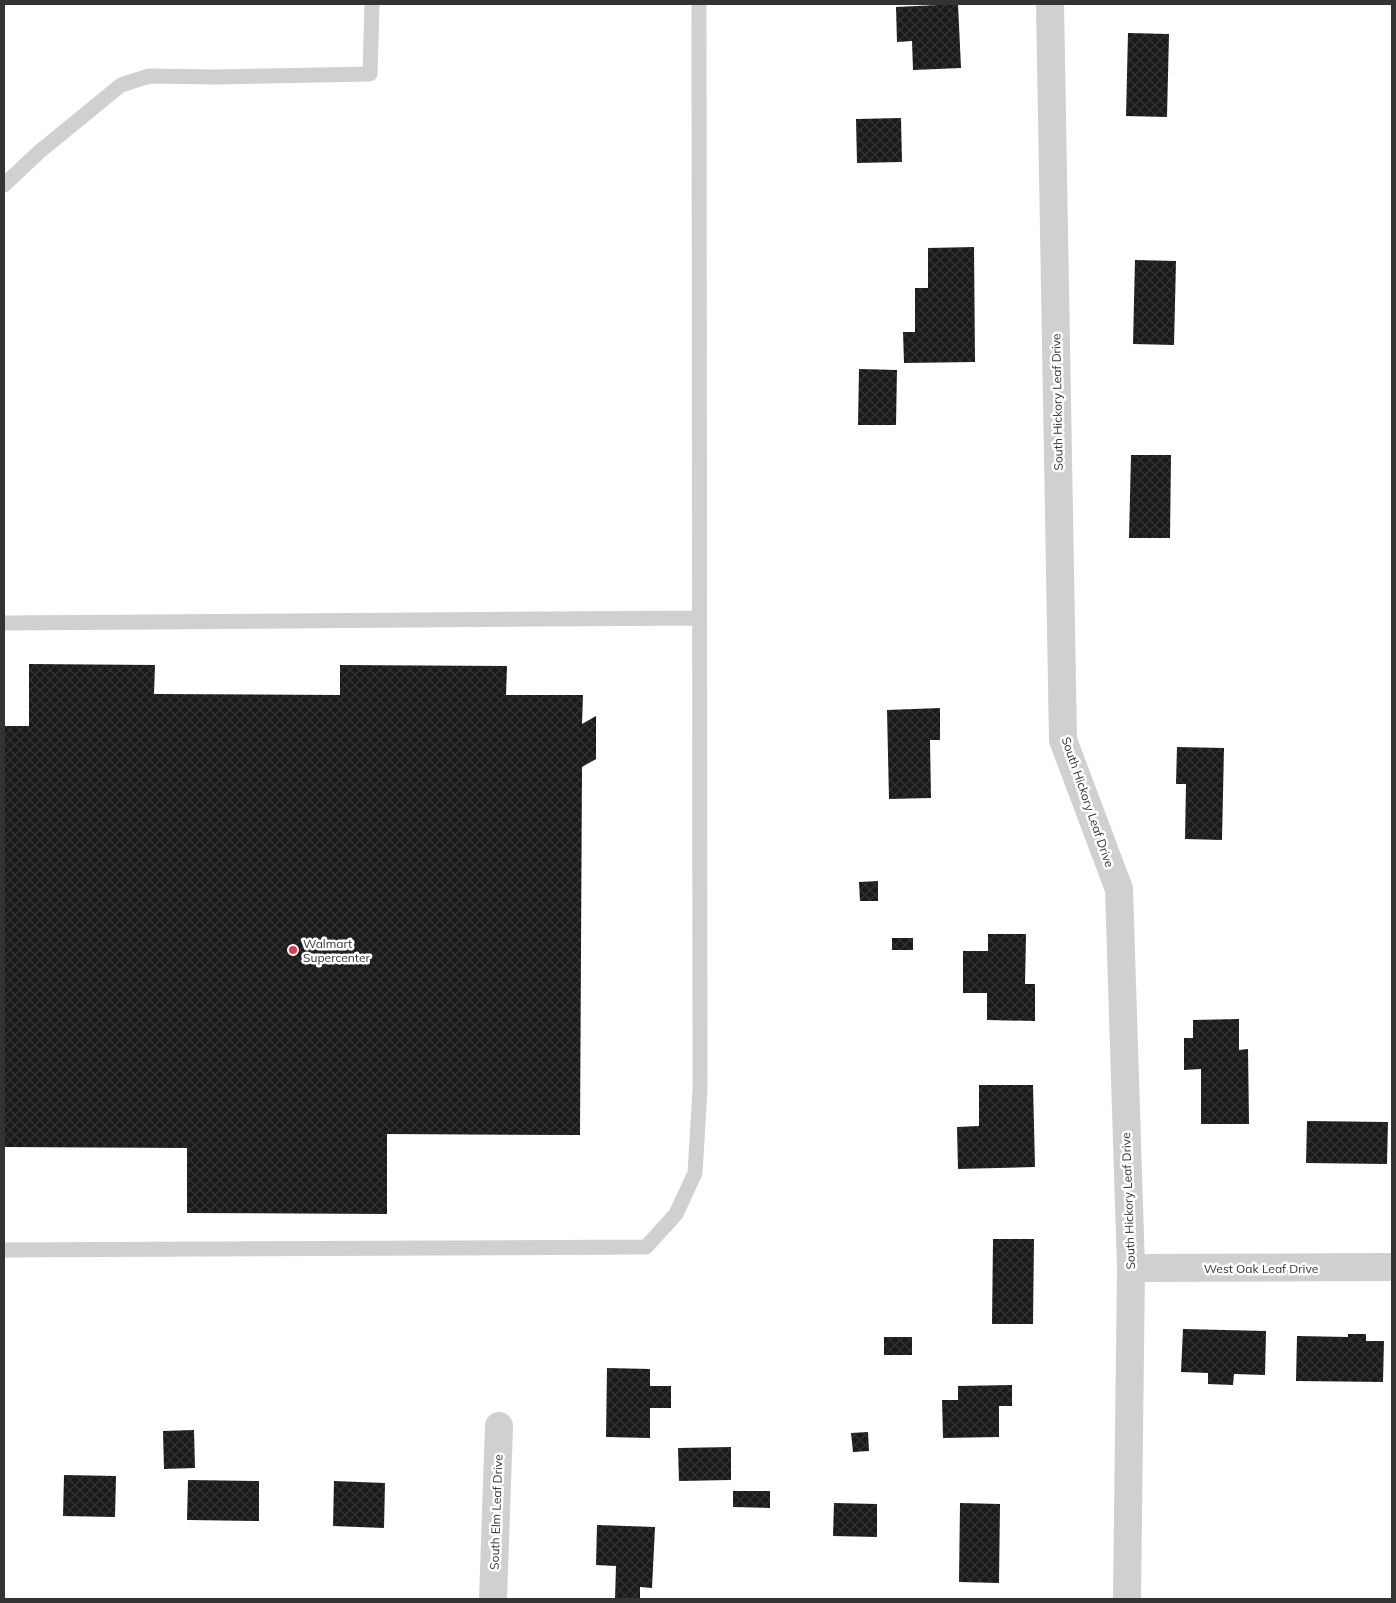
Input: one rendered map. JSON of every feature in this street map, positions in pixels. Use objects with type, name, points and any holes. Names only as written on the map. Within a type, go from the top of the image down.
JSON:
[{"type":"street","name":"South Hickory Leaf Drive","points":[[1050,4],[1063,740],[1118,888],[1130,1268],[1127,1599]]},
{"type":"street","name":"West Oak Leaf Drive","points":[[1130,1268],[1392,1267]]},
{"type":"street","name":"South Elm Leaf Drive","points":[[493,1599],[499,1426]]},
{"type":"lane","points":[[4,185],[39,152],[120,85],[149,76],[215,77],[370,74],[372,4]]},
{"type":"lane","points":[[4,1250],[646,1247],[676,1214],[695,1173],[700,1090],[698,618],[699,4]]},
{"type":"lane","points":[[4,623],[698,618]]},
{"type":"building","points":[[958,4],[961,68],[913,70],[912,41],[897,42],[896,7]]},
{"type":"building","points":[[1128,33],[1169,34],[1167,117],[1126,116]]},
{"type":"building","points":[[901,118],[902,162],[857,163],[856,119]]},
{"type":"building","points":[[974,247],[975,362],[904,363],[903,332],[915,332],[915,288],[928,288],[928,248]]},
{"type":"building","points":[[1135,260],[1176,261],[1174,345],[1133,344]]},
{"type":"building","points":[[859,369],[897,370],[896,425],[858,425]]},
{"type":"building","points":[[1131,455],[1171,455],[1170,538],[1129,538]]},
{"type":"building","name":"Walmart Supercenter","points":[[29,664],[155,665],[154,694],[340,695],[340,665],[507,666],[506,695],[583,695],[582,724],[596,716],[596,759],[582,767],[580,1135],[387,1134],[387,1214],[187,1213],[187,1148],[4,1147],[4,726],[29,726]]},
{"type":"building","points":[[940,708],[940,740],[930,740],[931,798],[889,799],[887,710]]},
{"type":"building","points":[[1177,747],[1224,748],[1222,840],[1185,839],[1186,784],[1176,784]]},
{"type":"building","points":[[878,881],[878,901],[860,901],[859,882]]},
{"type":"building","points":[[988,934],[1026,934],[1025,984],[1035,984],[1035,1021],[987,1020],[987,993],[963,993],[963,951],[988,951]]},
{"type":"building","points":[[892,938],[913,938],[913,950],[892,950]]},
{"type":"building","points":[[1239,1019],[1239,1050],[1248,1049],[1249,1124],[1201,1124],[1201,1069],[1184,1070],[1184,1038],[1193,1038],[1193,1020]]},
{"type":"building","points":[[979,1085],[1033,1085],[1035,1167],[958,1169],[957,1127],[979,1126]]},
{"type":"building","points":[[1307,1121],[1388,1122],[1387,1164],[1306,1163]]},
{"type":"building","points":[[993,1239],[1034,1239],[1033,1324],[992,1324]]},
{"type":"building","points":[[1183,1329],[1266,1331],[1265,1375],[1234,1374],[1233,1385],[1208,1384],[1208,1373],[1181,1372]]},
{"type":"building","points":[[1348,1334],[1366,1334],[1366,1341],[1384,1341],[1383,1382],[1296,1381],[1297,1336],[1348,1337]]},
{"type":"building","points":[[884,1337],[912,1337],[912,1355],[884,1355]]},
{"type":"building","points":[[607,1368],[650,1369],[650,1386],[671,1386],[671,1408],[650,1408],[650,1438],[606,1437]]},
{"type":"building","points":[[1012,1385],[1012,1406],[999,1406],[999,1437],[943,1438],[942,1400],[958,1400],[958,1386]]},
{"type":"building","points":[[194,1430],[195,1468],[164,1469],[163,1431]]},
{"type":"building","points":[[868,1432],[869,1451],[853,1452],[851,1433]]},
{"type":"building","points":[[731,1447],[731,1480],[679,1481],[678,1448]]},
{"type":"building","points":[[64,1475],[116,1476],[115,1517],[63,1516]]},
{"type":"building","points":[[188,1480],[259,1481],[259,1521],[187,1520]]},
{"type":"building","points":[[334,1481],[385,1483],[384,1528],[333,1526]]},
{"type":"building","points":[[733,1491],[770,1491],[770,1508],[733,1507]]},
{"type":"building","points":[[834,1503],[877,1504],[877,1537],[833,1536]]},
{"type":"building","points":[[960,1503],[1000,1504],[999,1583],[959,1582]]},
{"type":"building","points":[[597,1525],[655,1527],[652,1588],[640,1587],[640,1599],[615,1599],[616,1566],[596,1565]]},
{"type":"place","name":"Walmart Supercenter","points":[[293,950]]}]
